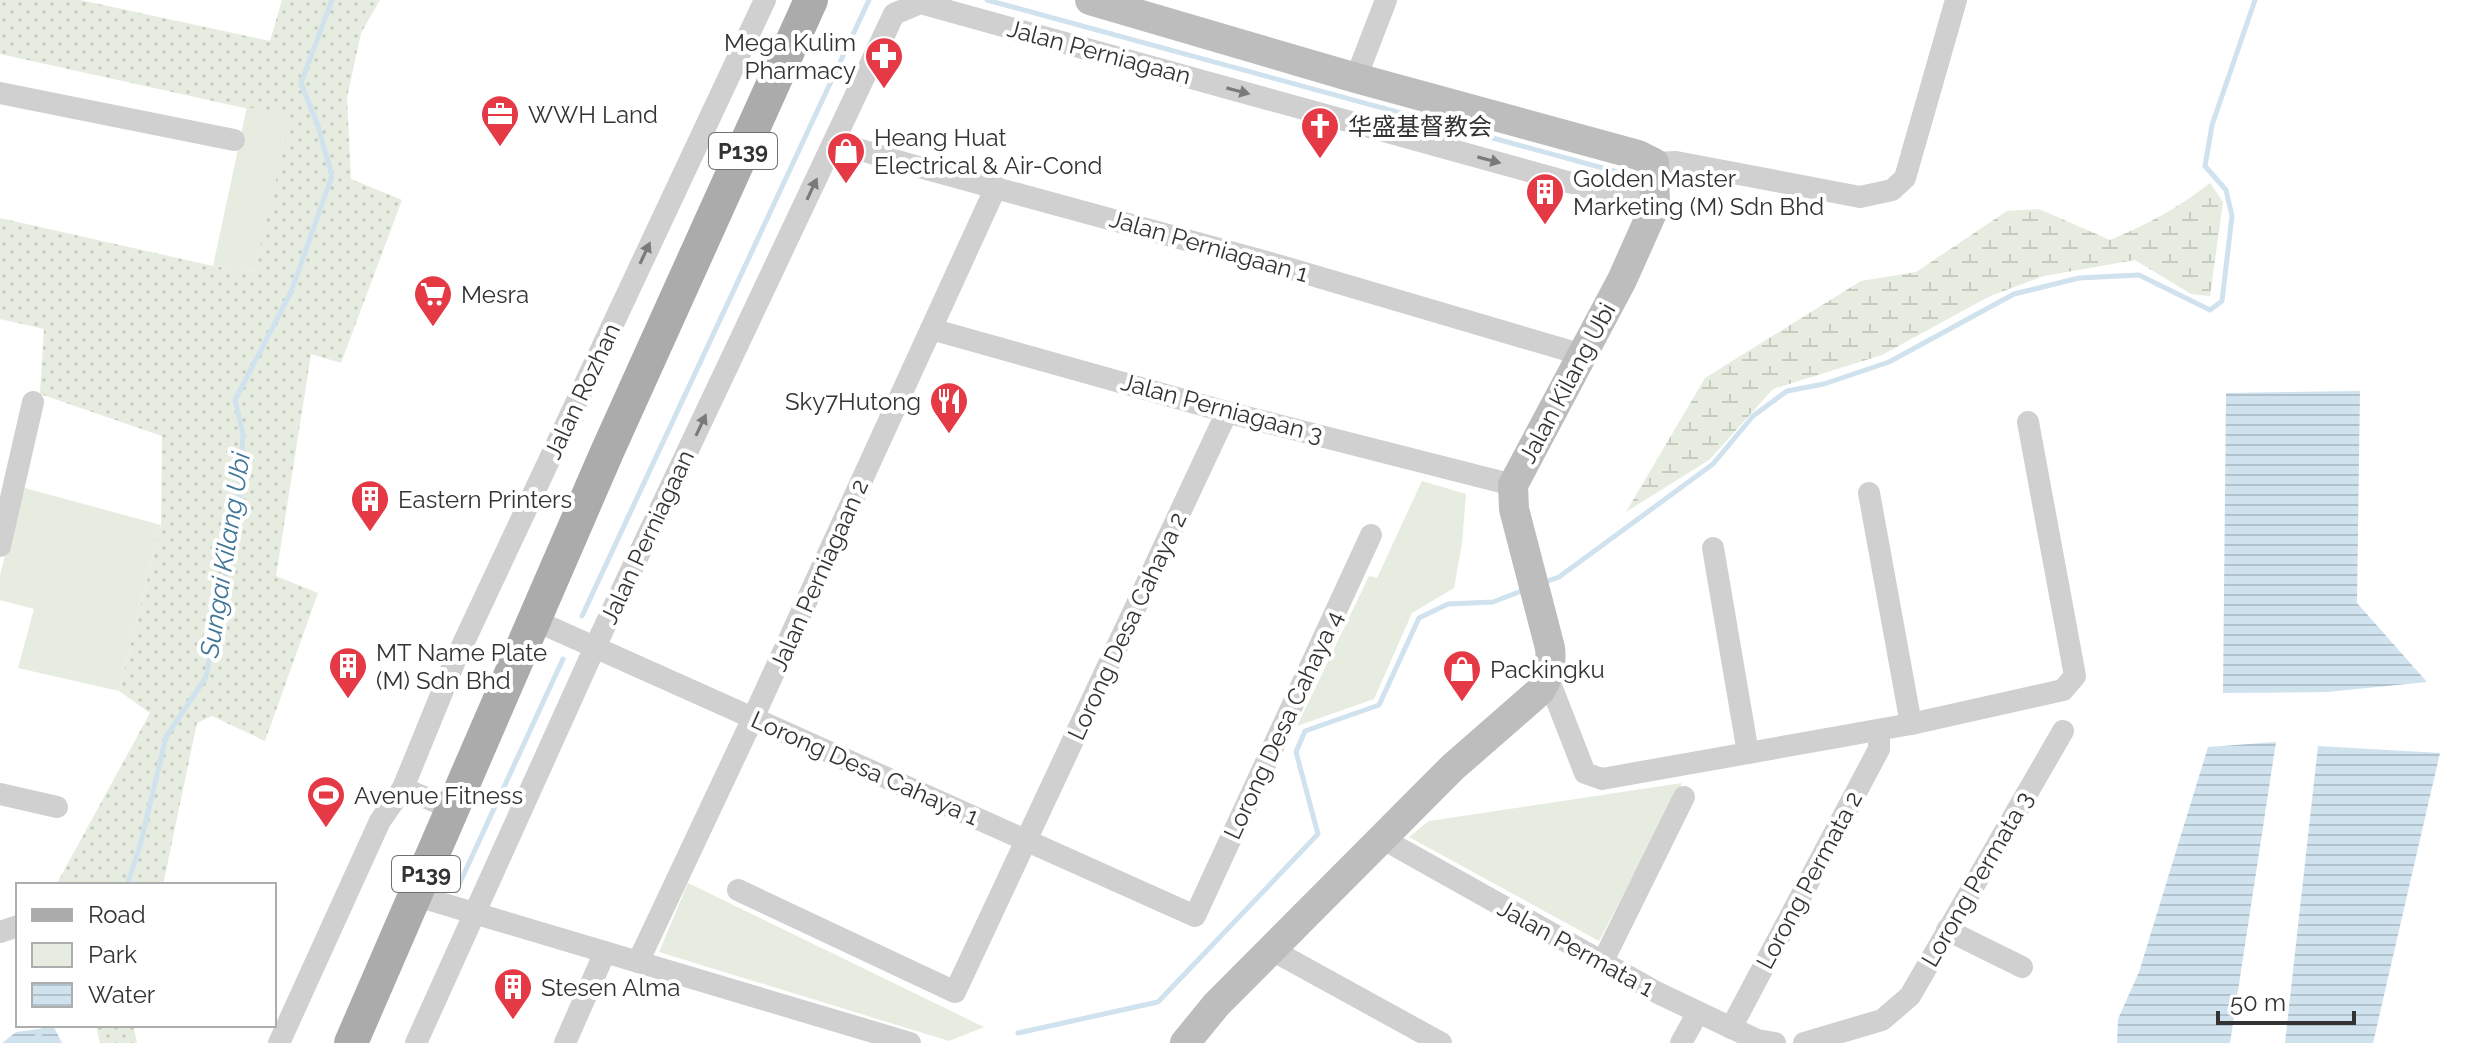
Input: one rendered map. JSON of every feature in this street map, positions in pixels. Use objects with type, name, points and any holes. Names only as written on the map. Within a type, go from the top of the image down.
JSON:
[{"type":"main road","points":[[1090,0],[1356,78],[1638,155],[1654,163]]},
{"type":"main road","name":"Jalan Rozhan","points":[[351,1043],[534,620],[814,5]]},
{"type":"main road","name":"Jalan Kilang Ubi","points":[[1548,678],[1552,663],[1550,648],[1514,509],[1513,485],[1622,280],[1655,206],[1654,163]]},
{"type":"main road","points":[[1185,1043],[1216,1005],[1453,767],[1540,691],[1548,678]]},
{"type":"street","name":"Jalan Rozhan","points":[[279,1043],[380,821],[403,788],[454,663],[765,0]]},
{"type":"street","points":[[1356,78],[1386,0]]},
{"type":"street","points":[[1654,163],[1676,162],[1860,197],[1892,190],[1905,178],[1956,0]]},
{"type":"street","name":"Jalan Perniagaan","points":[[416,1043],[595,647],[894,14],[920,3],[1655,206]]},
{"type":"street","points":[[0,93],[234,140]]},
{"type":"street","name":"Jalan Perniagaan 1","points":[[834,142],[1274,264],[1583,355]]},
{"type":"street","name":"Jalan Perniagaan 2","points":[[638,962],[996,187]]},
{"type":"street","name":"Jalan Perniagaan 3","points":[[931,329],[1227,412],[1513,485]]},
{"type":"street","points":[[0,546],[8,469],[33,402]]},
{"type":"street","name":"Lorong Desa Cahaya 2","points":[[738,890],[955,992],[1227,412]]},
{"type":"street","points":[[1548,678],[1585,773],[1602,779],[1911,724],[2063,690],[2075,676],[2028,422]]},
{"type":"street","points":[[1869,493],[1911,724]]},
{"type":"street","name":"Lorong Desa Cahaya 4","points":[[1195,916],[1371,535]]},
{"type":"street","points":[[1713,548],[1748,753]]},
{"type":"street","name":"Lorong Desa Cahaya 1","points":[[534,620],[1195,916]]},
{"type":"street","name":"Lorong Permata 2","points":[[1731,1028],[1879,749],[1879,730]]},
{"type":"street","name":"Lorong Permata 3","points":[[1804,1043],[1882,1020],[1910,996],[2063,731]]},
{"type":"street","points":[[403,788],[452,809]]},
{"type":"street","points":[[0,794],[57,807]]},
{"type":"street","points":[[1602,963],[1684,797]]},
{"type":"street","name":"Jalan Permata 1","points":[[1383,839],[1697,1014],[1757,1040],[1775,1043]]},
{"type":"street","points":[[417,896],[910,1043]]},
{"type":"street","points":[[1947,930],[2022,967]]},
{"type":"street","points":[[1272,950],[1441,1043]]},
{"type":"street","points":[[565,1043],[605,952]]},
{"type":"street","points":[[1681,1043],[1697,1014]]},
{"type":"green space","points":[[0,0],[80,0],[270,41],[282,0],[380,0],[361,33],[347,98],[351,179],[402,200],[341,363],[311,354],[276,576],[318,593],[265,741],[212,716],[197,723],[163,883],[57,883],[150,713],[119,691],[161,525],[162,436],[40,394],[44,329],[0,319],[0,218],[213,266],[254,272],[290,118],[0,54]]},
{"type":"green space","points":[[247,107],[291,117],[254,272],[213,266]]},
{"type":"green space","points":[[2210,183],[2223,202],[2210,296],[2191,294],[2135,260],[2044,276],[1990,296],[1882,355],[1773,389],[1709,460],[1626,512],[1705,378],[1861,281],[1916,272],[2007,211],[2039,209],[2110,240],[2162,215]]},
{"type":"green space","points":[[1422,481],[1466,494],[1454,588],[1412,613],[1374,699],[1297,726],[1369,576],[1377,578]]},
{"type":"green space","points":[[21,487],[161,525],[119,691],[18,668],[34,609],[0,600],[0,576]]},
{"type":"green space","points":[[1682,783],[1599,941],[1409,837],[1429,821]]},
{"type":"green space","points":[[688,883],[984,1027],[949,1041],[659,952]]},
{"type":"green space","points":[[96,1027],[133,1027],[137,1043],[100,1043]]},
{"type":"water","points":[[2360,391],[2357,603],[2427,682],[2327,692],[2223,693],[2226,393]]},
{"type":"water","points":[[2276,742],[2230,1043],[2117,1043],[2118,1019],[2139,972],[2208,747]]},
{"type":"water","points":[[2318,746],[2440,753],[2373,1043],[2285,1043]]},
{"type":"water","points":[[54,1027],[62,1043],[2,1043],[16,1032]]},
{"type":"waterway","name":"Sungai Kilang Ubi","points":[[128,883],[140,846],[166,737],[206,677],[239,501],[243,434],[235,400],[291,292],[332,176],[318,126],[301,83],[332,0]]},
{"type":"waterway","points":[[582,616],[869,0]]},
{"type":"waterway","points":[[987,0],[1632,176]]},
{"type":"waterway","points":[[1545,582],[1559,577],[1713,464],[1753,416],[1787,391],[1824,384],[1889,362],[2014,294],[2079,278],[2139,275],[2210,310],[2222,301],[2232,216],[2226,190],[2205,166],[2212,125],[2255,0]]},
{"type":"waterway","points":[[1018,1033],[1158,1002],[1318,834],[1296,752],[1305,731],[1379,705],[1419,618],[1448,604],[1493,602],[1524,590]]},
{"type":"waterway","points":[[456,891],[563,659]]},
{"type":"waterway","name":"Sungai Kilang Ubi","points":[[31,1043],[46,1027]]},
{"type":"place","name":"Mega Kulim Pharmacy","points":[[884,90]]},
{"type":"place","name":"WWH Land","points":[[500,148]]},
{"type":"place","name":"华盛基督教会","points":[[1320,160]]},
{"type":"place","name":"Heang Huat Electrical & Air-Cond","points":[[846,185]]},
{"type":"place","name":"Golden Master Marketing (M) Sdn Bhd","points":[[1545,226]]},
{"type":"place","name":"Mesra","points":[[433,328]]},
{"type":"place","name":"Sky7Hutong","points":[[949,435]]},
{"type":"place","name":"Eastern Printers","points":[[370,533]]},
{"type":"place","name":"MT Name Plate (M) Sdn Bhd","points":[[348,700]]},
{"type":"place","name":"Packingku","points":[[1462,703]]},
{"type":"place","name":"Avenue Fitness","points":[[326,829]]},
{"type":"place","name":"Stesen Alma","points":[[513,1021]]}]
